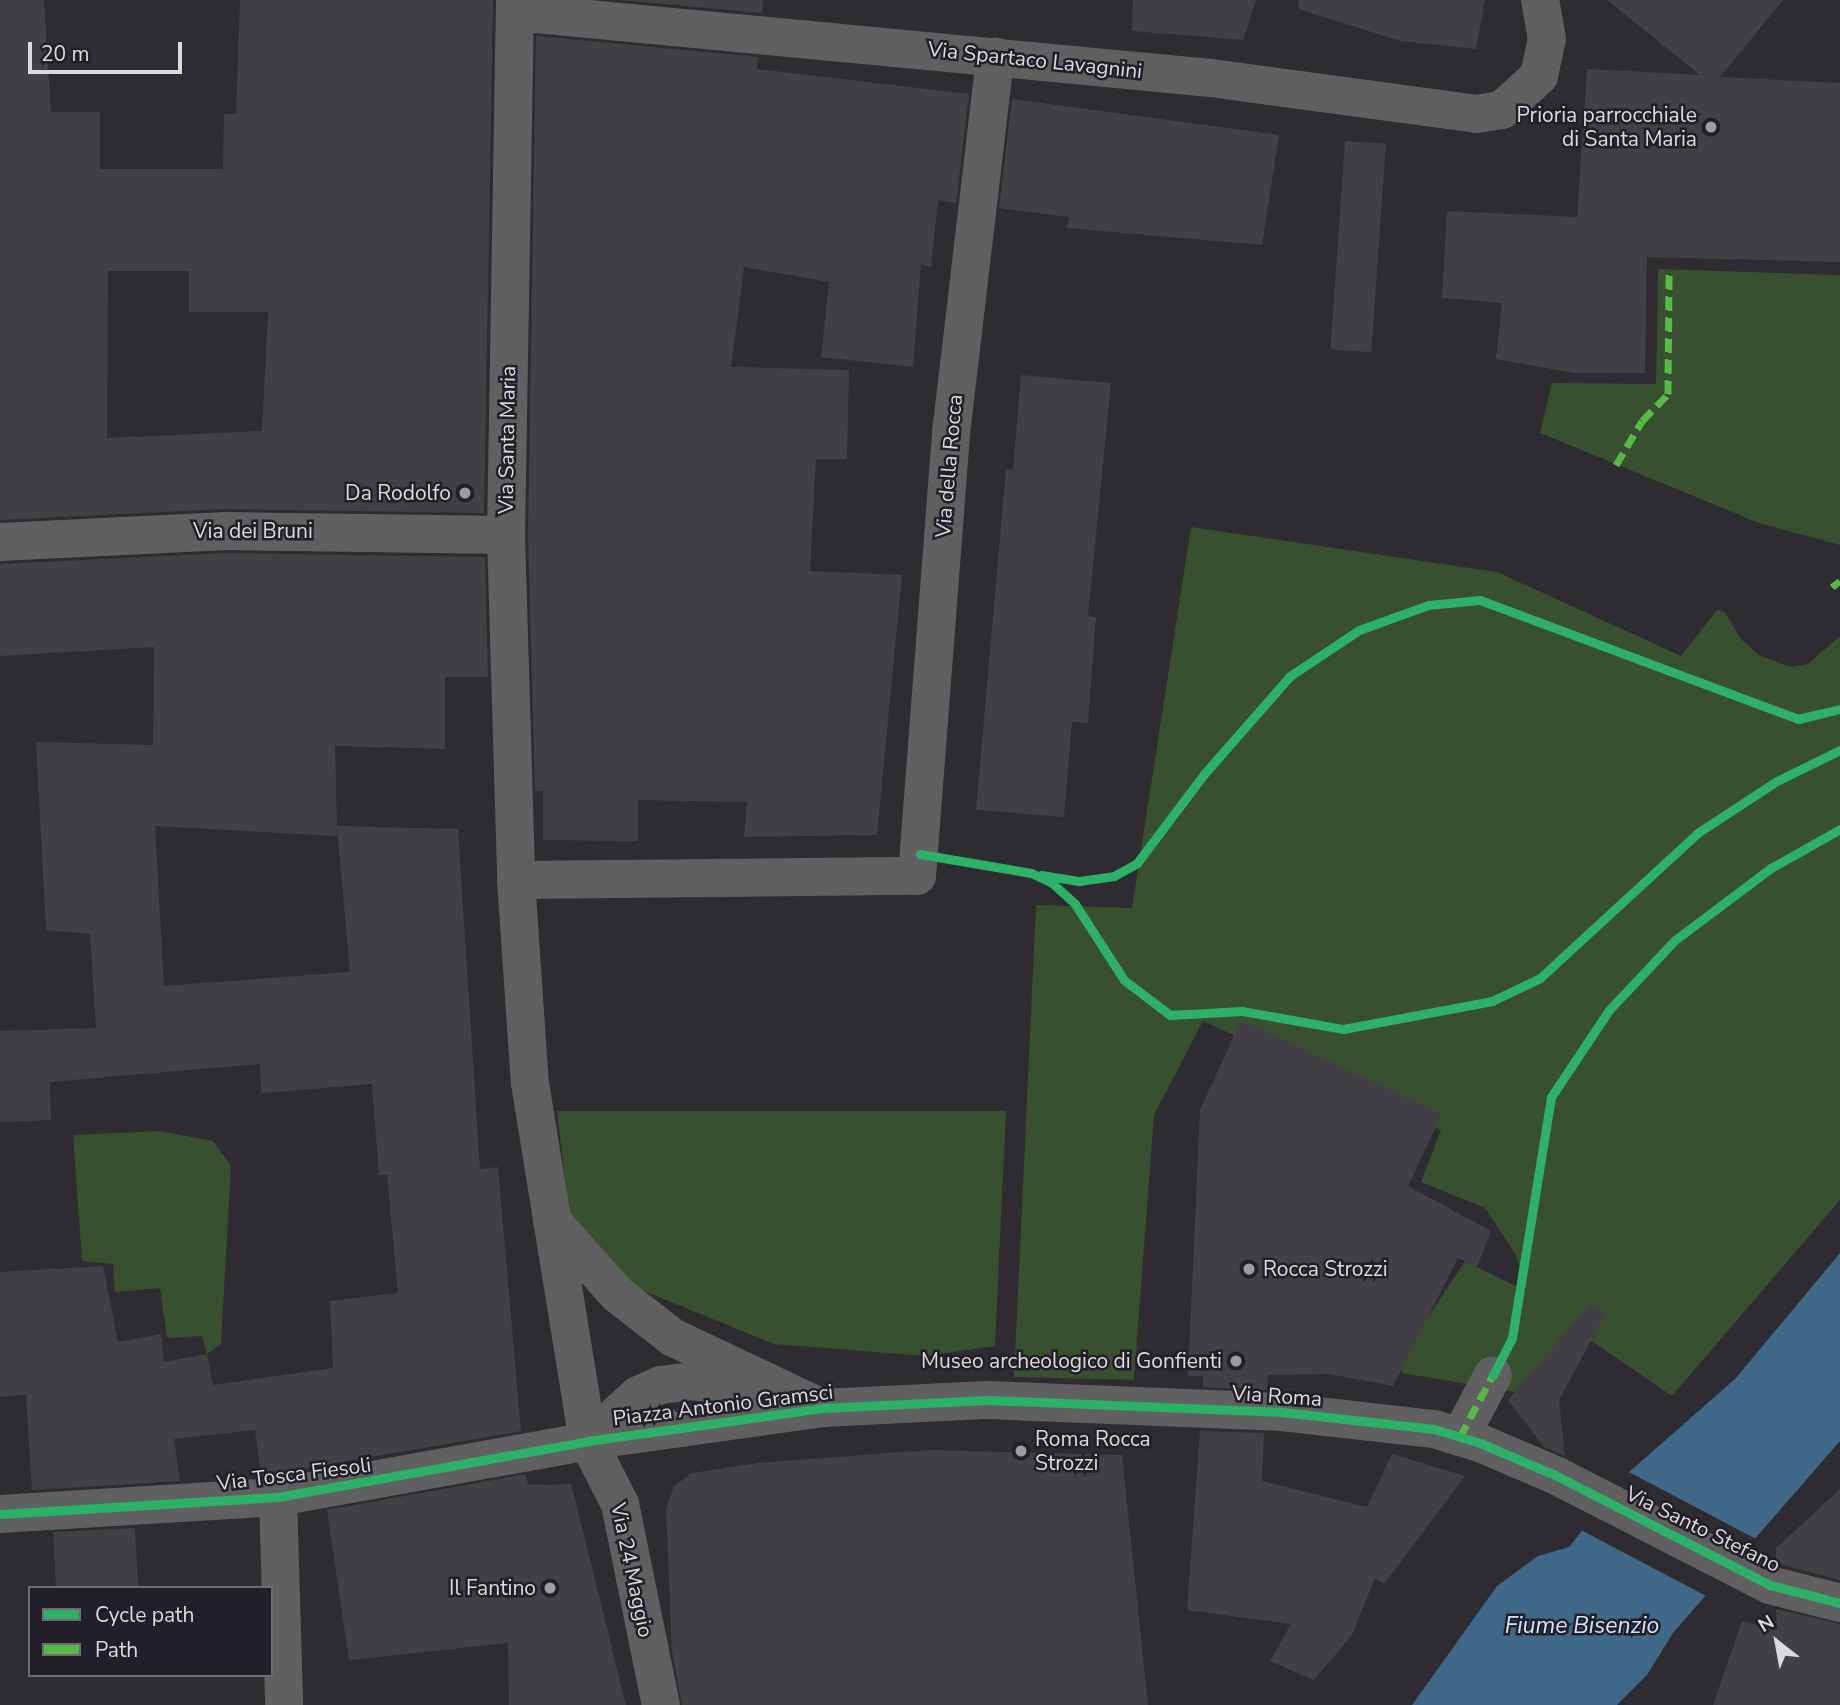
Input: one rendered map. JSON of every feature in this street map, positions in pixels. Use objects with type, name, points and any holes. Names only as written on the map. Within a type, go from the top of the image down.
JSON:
[{"type":"street","name":"Via Spartaco Lavagnini","points":[[515,6],[1211,78],[1476,114],[1502,110],[1539,76],[1547,39],[1540,0]]},
{"type":"street","name":"Via Santa Maria","points":[[515,6],[506,535],[516,880]]},
{"type":"street","name":"Via della Rocca","points":[[516,880],[917,876],[952,425],[995,57]]},
{"type":"street","name":"Via dei Bruni","points":[[0,542],[227,530],[506,535]]},
{"type":"street","name":"Piazza Antonio Gramsci","points":[[516,880],[530,1083],[548,1215],[588,1441]]},
{"type":"street","name":"Piazza Antonio Gramsci","points":[[548,1215],[617,1294],[672,1337],[822,1408]]},
{"type":"street","points":[[1460,1437],[1493,1375]]},
{"type":"street","name":"Piazza Antonio Gramsci","points":[[588,1441],[638,1395],[679,1380],[741,1386],[822,1408],[988,1400]]},
{"type":"street","name":"Via Roma","points":[[988,1400],[1282,1412],[1460,1437],[1555,1475]]},
{"type":"street","name":"Via Tosca Fiesoli","points":[[0,1514],[278,1497],[535,1455],[588,1441]]},
{"type":"street","name":"Via 24 Maggio","points":[[588,1441],[620,1504],[661,1705]]},
{"type":"street","name":"Via Santo Stefano","points":[[1555,1475],[1770,1585],[1840,1603]]},
{"type":"street","points":[[278,1497],[284,1705]]},
{"type":"green space","points":[[1658,269],[1840,275],[1840,545],[1759,523],[1540,433],[1552,383],[1656,384]]},
{"type":"green space","points":[[1191,527],[1497,572],[1681,656],[1717,610],[1725,612],[1741,639],[1760,656],[1792,667],[1808,664],[1840,636],[1840,1200],[1672,1396],[1571,1327],[1515,1392],[1402,1373],[1402,1357],[1465,1261],[1526,1291],[1516,1255],[1485,1208],[1421,1182],[1441,1130],[1203,1021],[1154,1115],[1134,1380],[1014,1377],[1036,905],[1132,908]]},
{"type":"green space","points":[[557,1111],[1006,1111],[995,1346],[926,1356],[774,1344],[637,1288],[569,1213]]},
{"type":"green space","points":[[160,1131],[213,1141],[231,1166],[221,1344],[207,1354],[202,1336],[167,1338],[160,1288],[115,1292],[113,1264],[82,1261],[73,1135]]},
{"type":"water","name":"Fiume Bisenzio","points":[[1840,1253],[1840,1441],[1673,1633],[1647,1675],[1617,1705],[1412,1705],[1497,1586],[1538,1556],[1569,1547],[1628,1473],[1735,1379]]},
{"type":"pier","points":[[1625,1470],[1758,1540],[1708,1597],[1579,1529]]},
{"type":"building","points":[[0,0],[44,0],[51,112],[100,112],[100,169],[223,169],[224,114],[236,114],[240,0],[493,0],[484,513],[226,509],[0,520]],"holes":[[[108,271],[189,271],[189,312],[268,312],[262,431],[107,438]]]},
{"type":"building","points":[[620,0],[763,0],[762,13]]},
{"type":"building","points":[[1133,0],[1256,0],[1243,40],[1132,31]]},
{"type":"building","points":[[1299,0],[1485,0],[1476,49],[1400,41],[1298,9]]},
{"type":"building","points":[[1607,0],[1783,0],[1720,77],[1840,83],[1840,262],[1647,257],[1645,373],[1574,373],[1496,359],[1502,303],[1442,298],[1447,211],[1577,217],[1587,69],[1700,75]]},
{"type":"building","points":[[536,36],[758,57],[757,69],[969,94],[956,203],[938,200],[931,267],[921,264],[913,367],[821,357],[829,282],[744,267],[731,367],[849,370],[847,459],[816,459],[810,571],[902,575],[877,835],[744,837],[747,802],[638,800],[638,841],[543,840],[543,791],[535,791],[528,535]]},
{"type":"building","points":[[1012,99],[1279,135],[1262,245],[1067,228],[1069,217],[999,208]]},
{"type":"building","points":[[1345,141],[1386,144],[1371,352],[1330,349]]},
{"type":"building","points":[[1021,375],[1111,383],[1088,616],[1096,617],[1088,723],[1072,722],[1064,817],[976,810],[1006,469],[1013,470]]},
{"type":"building","points":[[227,553],[485,557],[488,677],[445,677],[445,749],[335,746],[337,826],[458,829],[480,1169],[498,1167],[521,1431],[261,1476],[255,1430],[174,1439],[180,1481],[32,1490],[26,1395],[0,1397],[0,1272],[103,1266],[118,1342],[161,1334],[164,1362],[207,1354],[213,1385],[333,1368],[330,1301],[398,1293],[387,1175],[379,1175],[372,1084],[261,1093],[260,1064],[50,1082],[51,1120],[0,1122],[0,1031],[96,1028],[90,934],[46,930],[36,742],[153,745],[154,647],[0,656],[0,564]],"holes":[[[155,826],[337,836],[337,828],[350,972],[164,986]]]},
{"type":"building","points":[[1241,1020],[1442,1114],[1408,1186],[1491,1231],[1477,1267],[1458,1258],[1393,1386],[1329,1374],[1268,1375],[1267,1390],[1203,1387],[1203,1376],[1188,1376],[1200,1110]]},
{"type":"building","points":[[1591,1303],[1606,1313],[1559,1400],[1565,1456],[1544,1447],[1508,1400]]},
{"type":"building","points":[[1200,1431],[1264,1433],[1262,1481],[1367,1507],[1392,1454],[1465,1476],[1384,1584],[1375,1578],[1352,1635],[1314,1680],[1270,1661],[1291,1624],[1187,1610]]},
{"type":"building","points":[[929,1450],[1122,1455],[1148,1705],[682,1705],[672,1651],[666,1509],[674,1486],[692,1473],[758,1463]]},
{"type":"building","points":[[526,1474],[528,1485],[571,1484],[626,1705],[509,1705],[508,1643],[349,1660],[327,1510]]},
{"type":"building","points":[[1840,1489],[1840,1580],[1776,1563],[1776,1548]]},
{"type":"building","points":[[135,1528],[138,1586],[56,1586],[53,1532]]},
{"type":"building","points":[[1776,1609],[1840,1624],[1840,1705],[1713,1705],[1742,1621],[1777,1630]]},
{"type":"marked path","points":[[1616,465],[1642,421],[1668,394],[1669,269]]},
{"type":"marked path","points":[[1832,587],[1840,581]]},
{"type":"marked path","points":[[1460,1437],[1496,1369]]},
{"type":"cycle path","points":[[1041,875],[1079,881],[1114,876],[1137,863],[1204,774],[1290,676],[1359,630],[1428,605],[1480,600],[1798,719],[1840,709]]},
{"type":"cycle path","points":[[920,854],[1031,873],[1052,883],[1075,904],[1124,980],[1170,1015],[1242,1011],[1343,1029],[1492,1001],[1540,978],[1699,832],[1777,781],[1840,750]]},
{"type":"cycle path","points":[[1493,1375],[1512,1338],[1551,1097],[1609,1010],[1675,940],[1771,868],[1840,829]]},
{"type":"cycle path","points":[[0,1514],[278,1497],[588,1441],[822,1408],[988,1400],[1282,1412],[1434,1429],[1480,1443],[1555,1475],[1770,1585],[1840,1603]]},
{"type":"place","name":"Prioria parrocchiale di Santa Maria","points":[[1711,127]]},
{"type":"place","name":"Da Rodolfo","points":[[465,493]]},
{"type":"place","name":"Rocca Strozzi","points":[[1249,1269]]},
{"type":"place","name":"Museo archeologico di Gonfienti","points":[[1236,1361]]},
{"type":"place","name":"Roma Rocca Strozzi","points":[[1021,1451]]},
{"type":"place","name":"Il Fantino","points":[[550,1588]]}]
